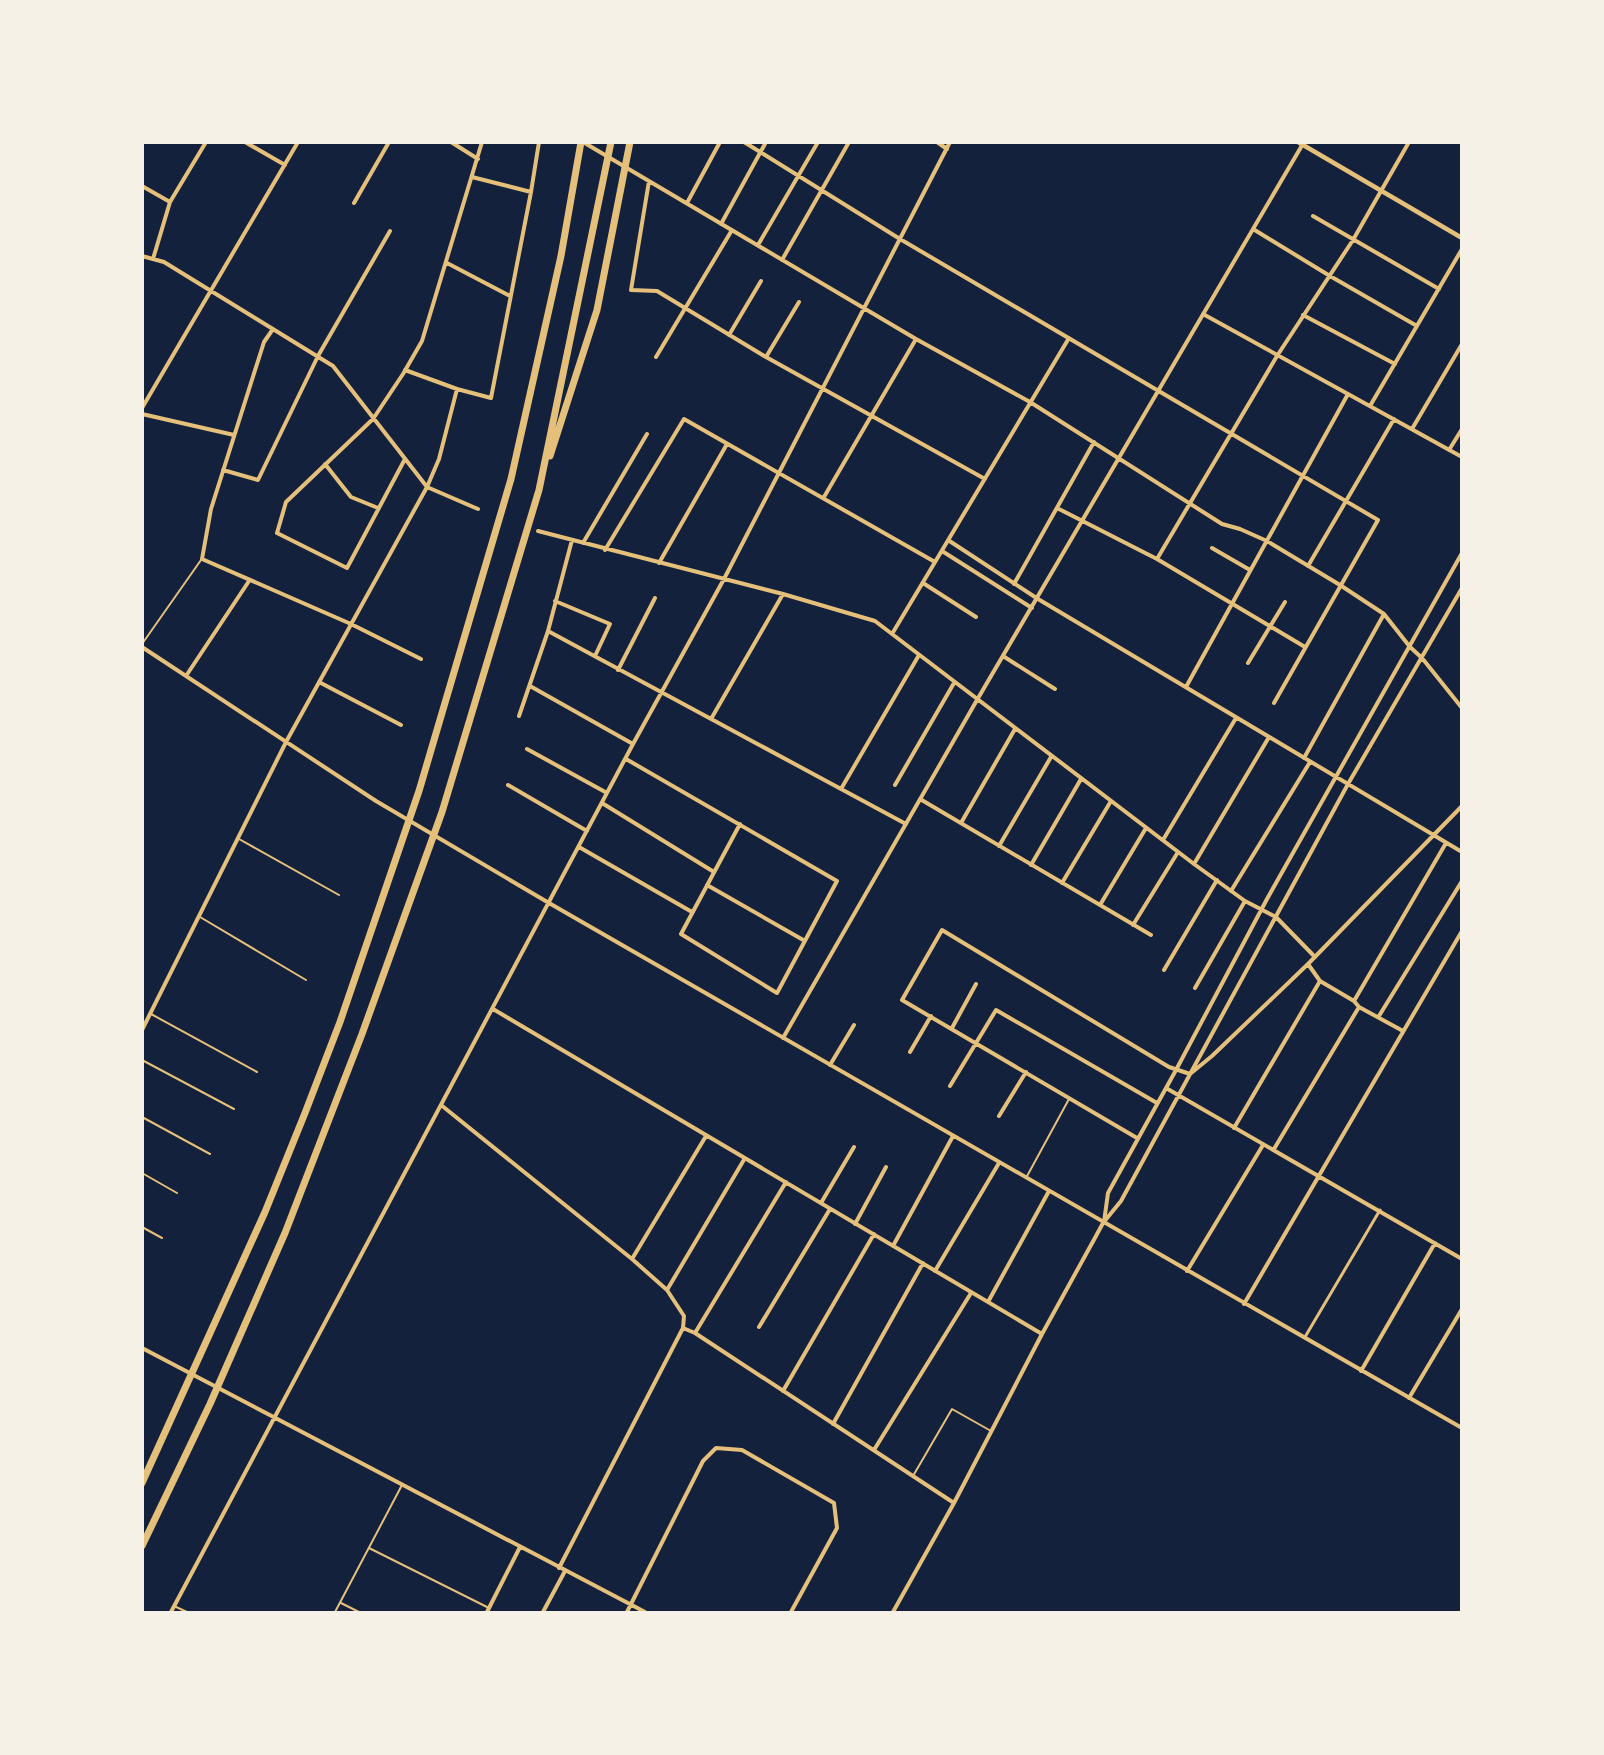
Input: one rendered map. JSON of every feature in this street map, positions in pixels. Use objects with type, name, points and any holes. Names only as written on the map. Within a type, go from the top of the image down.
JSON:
[{"type":"highway","points":[[142,1546],[210,1404],[285,1233],[331,1116],[442,812],[539,490],[597,310],[630,142]]},
{"type":"highway","points":[[142,1483],[265,1212],[313,1093],[340,1022],[419,791],[512,479],[561,256],[581,145]]},
{"type":"highway","points":[[539,490],[609,153]]},
{"type":"street","points":[[153,259],[170,202],[206,142]]},
{"type":"street","points":[[245,142],[285,165]]},
{"type":"street","points":[[142,408],[298,142]]},
{"type":"street","points":[[354,203],[389,142]]},
{"type":"street","points":[[451,142],[478,159]]},
{"type":"street","points":[[405,459],[347,568],[277,533],[286,502],[373,418],[422,341],[482,142]]},
{"type":"street","points":[[405,370],[457,389],[491,398],[539,142]]},
{"type":"street","points":[[687,203],[720,142]]},
{"type":"street","points":[[744,142],[900,239],[1378,520],[1274,703]]},
{"type":"street","points":[[721,224],[766,142]]},
{"type":"street","points":[[759,245],[818,142]]},
{"type":"street","points":[[782,260],[849,142]]},
{"type":"street","points":[[937,142],[947,148]]},
{"type":"street","points":[[171,1612],[633,744],[724,579],[951,142]]},
{"type":"street","points":[[1157,559],[1277,356],[1353,240],[1409,142]]},
{"type":"street","points":[[783,1038],[1301,143],[1461,238]]},
{"type":"street","points":[[581,145],[609,153],[649,181],[721,224],[916,339],[1030,402],[1222,524],[1267,541],[1340,585],[1384,614],[1461,708]]},
{"type":"street","points":[[472,177],[531,192]]},
{"type":"street","points":[[649,181],[631,290],[657,291],[766,357],[985,479]]},
{"type":"street","points":[[142,186],[170,202]]},
{"type":"street","points":[[1312,216],[1439,290]]},
{"type":"street","points":[[1253,229],[1417,326]]},
{"type":"street","points":[[656,357],[732,230]]},
{"type":"street","points":[[223,470],[258,480],[318,356],[390,231]]},
{"type":"street","points":[[1370,406],[1461,249]]},
{"type":"street","points":[[142,256],[164,262],[333,366],[427,487],[478,509]]},
{"type":"street","points":[[447,263],[510,296]]},
{"type":"street","points":[[729,335],[761,281]]},
{"type":"street","points":[[766,357],[799,302]]},
{"type":"street","points":[[1203,314],[1461,457]]},
{"type":"street","points":[[1303,315],[1395,364]]},
{"type":"street","points":[[273,329],[264,342],[223,470],[211,510],[202,559],[351,624],[421,658]]},
{"type":"street","points":[[892,634],[1068,338]]},
{"type":"street","points":[[824,497],[916,339]]},
{"type":"street","points":[[1412,429],[1461,344]]},
{"type":"street","points":[[142,1030],[286,742],[427,487],[439,459],[457,389]]},
{"type":"street","points":[[1185,687],[1348,394]]},
{"type":"street","points":[[142,414],[234,435]]},
{"type":"street","points":[[606,550],[684,419],[935,562]]},
{"type":"street","points":[[1308,566],[1394,420]]},
{"type":"street","points":[[1449,450],[1461,429]]},
{"type":"street","points":[[583,543],[647,434]]},
{"type":"street","points":[[1014,584],[1094,442]]},
{"type":"street","points":[[659,563],[727,444]]},
{"type":"street","points":[[325,464],[351,497],[378,508]]},
{"type":"street","points":[[1056,508],[1157,559],[1305,647]]},
{"type":"street","points":[[538,531],[783,594],[874,621],[1194,864],[1245,901],[1276,917],[1314,957]]},
{"type":"street","points":[[519,716],[548,631],[572,540]]},
{"type":"street","points":[[948,540],[1038,599],[1461,852]]},
{"type":"street","points":[[1212,548],[1250,570]]},
{"type":"street","points":[[942,551],[1032,608]]},
{"type":"street","points":[[1103,1223],[1108,1193],[1137,1138],[1335,776],[1410,647],[1461,553]]},
{"type":"street","points":[[186,676],[249,580]]},
{"type":"street","points":[[923,583],[976,617]]},
{"type":"street","points":[[893,1612],[954,1503],[1103,1223],[1121,1202],[1348,784],[1461,588]]},
{"type":"street","points":[[711,719],[783,594]]},
{"type":"street","points":[[618,670],[655,598]]},
{"type":"street","points":[[555,601],[610,624],[595,656]]},
{"type":"street","points":[[1248,663],[1285,602]]},
{"type":"street","points":[[1304,758],[1384,614]]},
{"type":"street","points":[[548,631],[906,824]]},
{"type":"street","points":[[142,645],[376,801],[1461,1428]]},
{"type":"street","points":[[841,789],[919,655]]},
{"type":"street","points":[[1003,656],[1055,689]]},
{"type":"street","points":[[319,682],[401,725]]},
{"type":"street","points":[[895,785],[954,683]]},
{"type":"street","points":[[530,686],[633,744]]},
{"type":"street","points":[[1162,840],[1237,717]]},
{"type":"street","points":[[961,824],[1015,729]]},
{"type":"street","points":[[1194,864],[1269,737]]},
{"type":"street","points":[[527,749],[607,793]]},
{"type":"street","points":[[999,846],[1051,757]]},
{"type":"street","points":[[626,759],[740,824],[837,881],[777,993],[681,934],[740,824]]},
{"type":"street","points":[[1232,891],[1310,762]]},
{"type":"street","points":[[1031,865],[1081,779]]},
{"type":"street","points":[[508,785],[587,831]]},
{"type":"street","points":[[920,799],[1150,935]]},
{"type":"street","points":[[1062,883],[1111,801]]},
{"type":"street","points":[[602,803],[714,872]]},
{"type":"street","points":[[1190,1074],[1212,1056],[1308,964],[1461,806]]},
{"type":"street","points":[[1100,905],[1146,828]]},
{"type":"street","points":[[1354,1001],[1446,843]]},
{"type":"street","points":[[579,847],[692,912]]},
{"type":"street","points":[[1133,925],[1178,852]]},
{"type":"street","points":[[1164,970],[1216,880]]},
{"type":"street","points":[[1379,1016],[1461,881]]},
{"type":"street","points":[[707,885],[805,941]]},
{"type":"street","points":[[1196,988],[1245,901]]},
{"type":"street","points":[[1137,1138],[902,1000],[942,930],[1176,1070],[1190,1074]]},
{"type":"street","points":[[1244,1304],[1461,931]]},
{"type":"street","points":[[1308,964],[1320,981],[1404,1031]]},
{"type":"street","points":[[1234,1128],[1320,981]]},
{"type":"street","points":[[951,1028],[976,984]]},
{"type":"street","points":[[1274,1149],[1359,1006]]},
{"type":"street","points":[[493,1009],[1042,1334]]},
{"type":"street","points":[[950,1086],[996,1010],[1157,1103]]},
{"type":"street","points":[[910,1052],[931,1016]]},
{"type":"street","points":[[830,1065],[854,1025]]},
{"type":"street","points":[[999,1116],[1026,1072]]},
{"type":"street","points":[[1166,1088],[1461,1258]]},
{"type":"street","points":[[441,1106],[632,1259],[667,1290],[684,1316],[683,1328],[559,1568]]},
{"type":"street","points":[[632,1259],[706,1136]]},
{"type":"street","points":[[893,1246],[953,1136]]},
{"type":"street","points":[[1187,1271],[1263,1145]]},
{"type":"street","points":[[821,1203],[854,1146]]},
{"type":"street","points":[[667,1290],[745,1158]]},
{"type":"street","points":[[935,1271],[999,1163]]},
{"type":"street","points":[[855,1224],[886,1167]]},
{"type":"street","points":[[695,1333],[786,1182]]},
{"type":"street","points":[[988,1302],[1049,1191]]},
{"type":"street","points":[[759,1327],[830,1209]]},
{"type":"street","points":[[1305,1337],[1380,1210]]},
{"type":"street","points":[[783,1390],[874,1234]]},
{"type":"street","points":[[1361,1371],[1435,1243]]},
{"type":"street","points":[[833,1424],[923,1263]]},
{"type":"street","points":[[874,1450],[972,1292]]},
{"type":"street","points":[[1409,1398],[1461,1309]]},
{"type":"street","points":[[683,1328],[695,1333],[954,1503]]},
{"type":"street","points":[[142,1348],[645,1612]]},
{"type":"street","points":[[627,1612],[703,1461],[716,1448],[742,1450],[834,1503],[837,1528],[791,1612]]},
{"type":"street","points":[[488,1610],[520,1547]]},
{"type":"street","points":[[543,1612],[566,1571]]},
{"type":"lane","points":[[142,645],[202,559]]},
{"type":"lane","points":[[239,839],[339,895]]},
{"type":"lane","points":[[200,918],[306,980]]},
{"type":"lane","points":[[151,1014],[257,1072]]},
{"type":"lane","points":[[142,1060],[234,1109]]},
{"type":"lane","points":[[1026,1178],[1070,1098]]},
{"type":"lane","points":[[142,1117],[210,1154]]},
{"type":"lane","points":[[142,1173],[177,1192]]},
{"type":"lane","points":[[142,1227],[162,1238]]},
{"type":"lane","points":[[913,1476],[952,1409],[991,1431]]},
{"type":"lane","points":[[335,1612],[402,1485]]},
{"type":"lane","points":[[369,1548],[488,1610]]},
{"type":"lane","points":[[340,1602],[359,1612]]},
{"type":"lane","points":[[174,1606],[187,1612]]}]
